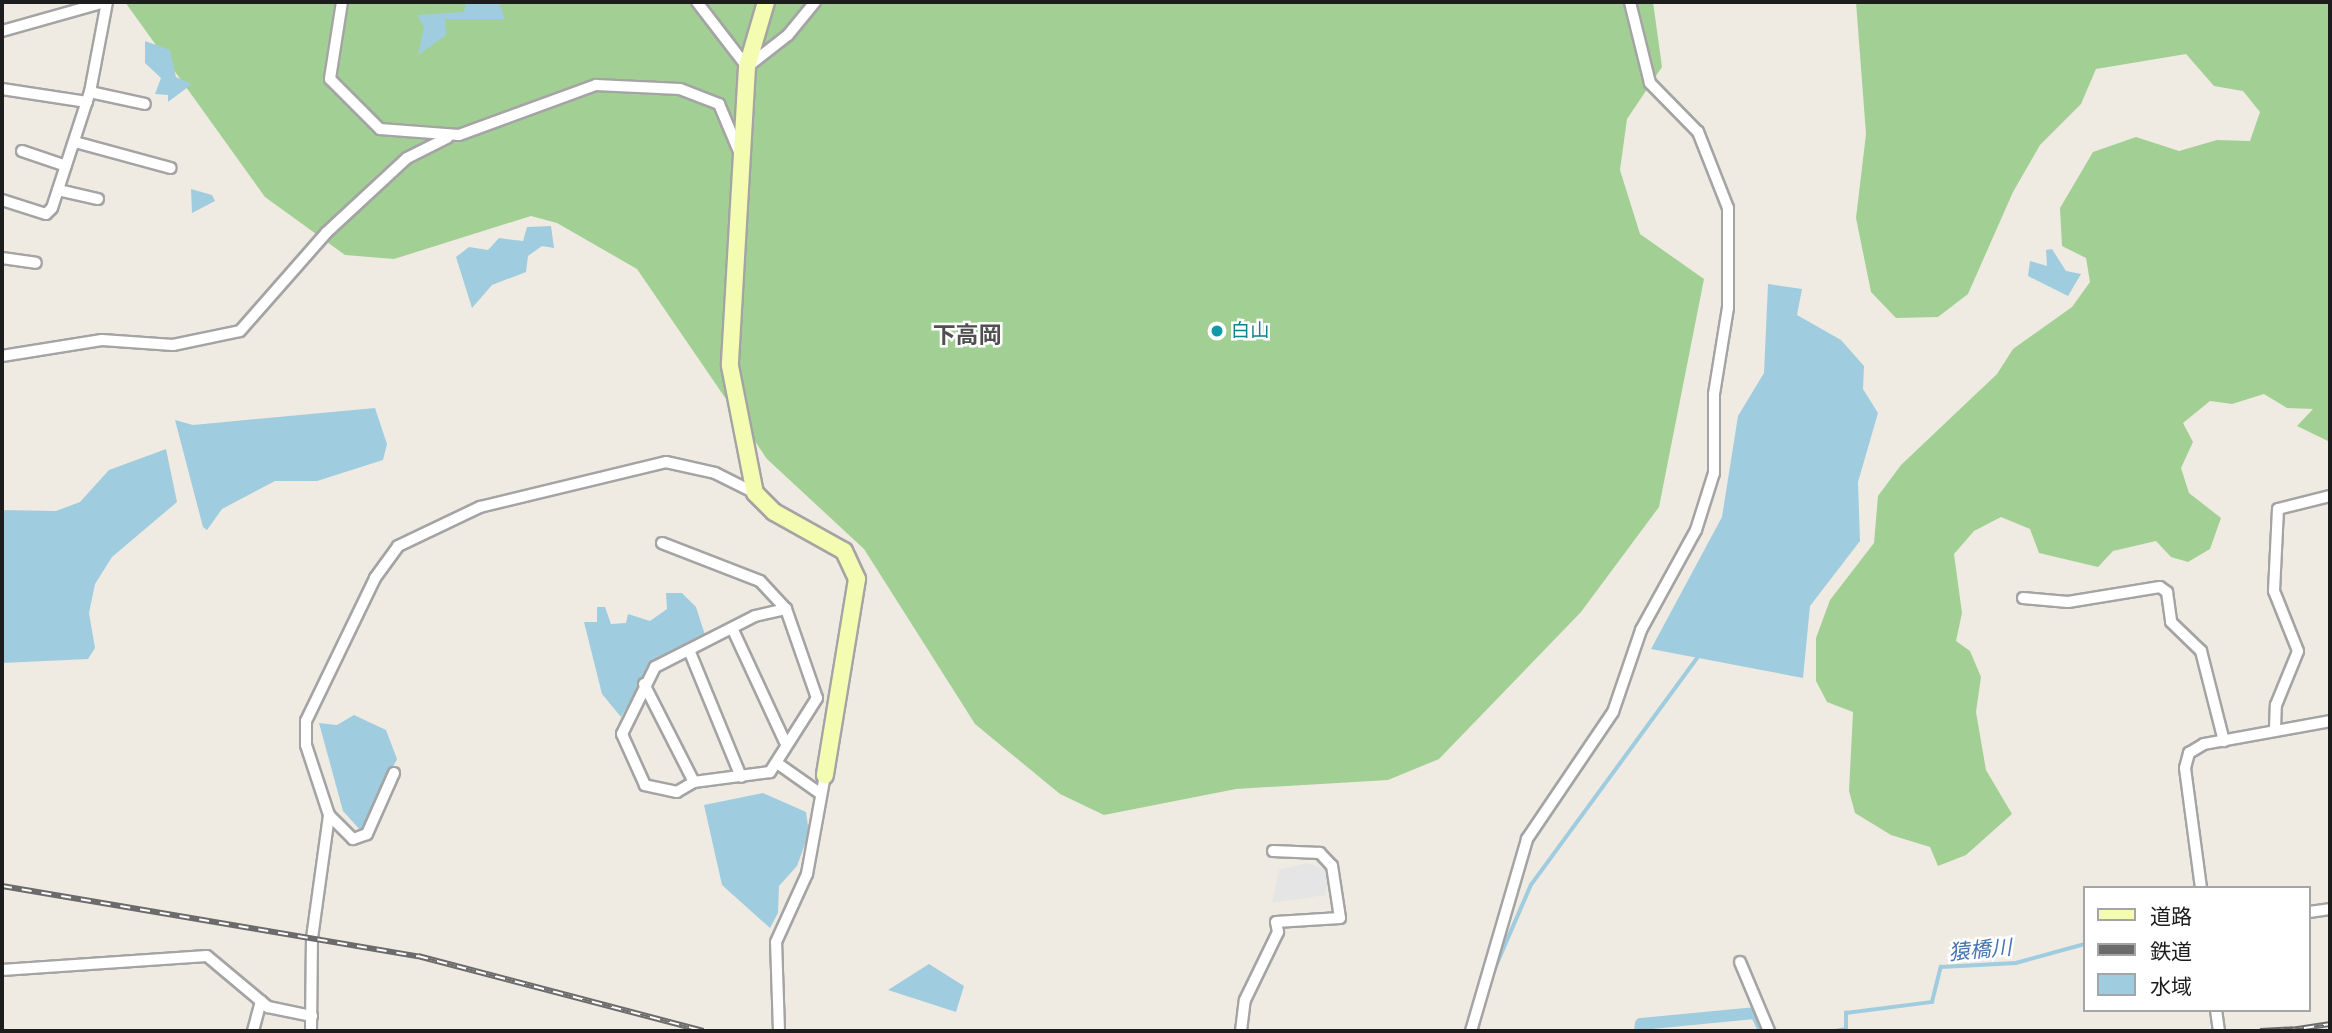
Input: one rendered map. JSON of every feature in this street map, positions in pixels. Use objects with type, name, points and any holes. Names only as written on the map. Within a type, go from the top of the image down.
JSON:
[{"type":"street","points":[[2,31],[106,2],[89,97],[58,190],[46,214],[2,200]]},
{"type":"street","points":[[342,2],[329,61],[337,91],[380,129],[459,135]]},
{"type":"street","points":[[697,2],[747,67]]},
{"type":"street","points":[[755,493],[730,366],[747,67],[766,2]]},
{"type":"street","points":[[747,67],[788,35],[815,2]]},
{"type":"street","points":[[1471,1031],[1527,839],[1613,712],[1641,630],[1696,530],[1714,473],[1714,394],[1728,308],[1728,208],[1698,132],[1650,83],[1630,2]]},
{"type":"street","points":[[2,356],[102,340],[173,345],[240,331],[258,317],[318,240],[407,158],[459,135],[596,85],[680,89],[719,104],[741,155]]},
{"type":"street","points":[[2,89],[145,104]]},
{"type":"street","points":[[75,142],[171,168]]},
{"type":"street","points":[[22,151],[66,166]]},
{"type":"street","points":[[58,190],[97,200]]},
{"type":"street","points":[[2,258],[36,263]]},
{"type":"street","points":[[394,773],[361,839],[338,829],[329,815],[306,744],[306,721],[375,578],[407,539],[480,507],[666,461],[715,473],[755,493],[774,512],[844,551],[855,571],[825,775],[807,874],[776,942],[779,1031]]},
{"type":"street","points":[[2275,729],[2276,705],[2298,651],[2274,590],[2278,509],[2330,496]]},
{"type":"street","points":[[662,543],[760,581],[786,609],[817,698],[785,742],[777,763],[770,772],[694,782],[677,792],[645,785],[622,734],[655,667],[733,630],[755,616],[786,609]]},
{"type":"street","points":[[2023,598],[2068,602],[2160,587],[2167,592],[2171,622],[2201,650],[2224,741]]},
{"type":"street","points":[[733,630],[785,742]]},
{"type":"street","points":[[689,650],[741,777]]},
{"type":"street","points":[[645,684],[694,782]]},
{"type":"street","points":[[2202,886],[2185,768],[2189,753],[2224,741],[2275,729],[2330,721]]},
{"type":"street","points":[[777,763],[821,794]]},
{"type":"street","points":[[312,1031],[313,938],[329,815]]},
{"type":"street","points":[[1241,1031],[1245,1000],[1278,933],[1276,922],[1340,918],[1332,866],[1320,853],[1273,851]]},
{"type":"street","points":[[2311,912],[2330,909]]},
{"type":"street","points":[[2,971],[206,956],[261,1000],[312,1016]]},
{"type":"street","points":[[1740,962],[1769,1031]]},
{"type":"street","points":[[253,1031],[261,1000]]},
{"type":"street","points":[[2217,1012],[2219,1031]]},
{"type":"green space","points":[[125,2],[1653,2],[1662,67],[1627,119],[1620,170],[1640,234],[1704,279],[1659,507],[1581,612],[1439,759],[1388,780],[1236,789],[1104,815],[1060,794],[975,724],[864,549],[767,459],[637,269],[557,223],[531,216],[394,259],[345,255],[265,197]]},
{"type":"green space","points":[[1856,2],[2330,2],[2330,442],[2297,426],[2313,409],[2287,408],[2264,394],[2232,404],[2210,401],[2183,423],[2193,442],[2181,468],[2189,493],[2221,518],[2210,549],[2188,562],[2171,557],[2156,541],[2113,551],[2098,567],[2039,553],[2030,529],[2001,517],[1974,531],[1954,554],[1962,613],[1956,641],[1970,651],[1981,677],[1976,712],[1986,770],[2012,814],[1966,855],[1938,866],[1930,847],[1891,835],[1855,813],[1849,791],[1853,712],[1827,702],[1816,681],[1816,638],[1830,600],[1874,543],[1878,496],[1901,465],[1997,374],[2013,349],[2072,307],[2090,282],[2086,258],[2062,246],[2060,208],[2093,152],[2136,137],[2179,151],[2217,140],[2250,141],[2260,112],[2243,91],[2214,86],[2186,54],[2096,69],[2081,104],[2040,145],[2013,192],[1968,294],[1938,317],[1896,318],[1871,292],[1856,218],[1866,134]]},
{"type":"shaded area","points":[[1307,863],[1331,871],[1325,895],[1272,903],[1279,870]]},
{"type":"water","points":[[466,2],[499,2],[505,19],[445,19],[446,35],[418,55],[424,27],[417,15],[464,12]]},
{"type":"water","points":[[145,41],[170,50],[176,77],[192,84],[168,102],[168,95],[155,94],[161,78],[145,63]]},
{"type":"water","points":[[191,189],[212,195],[215,201],[192,213]]},
{"type":"water","points":[[551,226],[554,248],[542,246],[528,256],[526,272],[492,285],[472,308],[456,257],[469,247],[488,250],[499,238],[523,241],[527,227]]},
{"type":"water","points":[[2052,249],[2066,271],[2081,274],[2068,296],[2028,276],[2030,261],[2047,266],[2046,250]]},
{"type":"water","points":[[1768,284],[1802,289],[1797,315],[1841,340],[1864,366],[1863,389],[1878,413],[1858,482],[1860,541],[1810,606],[1803,678],[1651,649],[1722,517],[1738,416],[1764,373]]},
{"type":"water","points":[[375,408],[387,444],[383,460],[317,481],[275,481],[222,509],[207,530],[203,527],[175,420],[193,425]]},
{"type":"water","points":[[166,449],[177,502],[112,557],[95,584],[89,613],[95,648],[88,659],[2,663],[2,510],[56,511],[80,502],[109,470]]},
{"type":"water","points":[[666,593],[682,593],[696,607],[706,638],[694,639],[650,667],[621,717],[602,694],[584,622],[597,622],[597,607],[605,607],[611,624],[626,623],[628,614],[650,621],[667,609]]},
{"type":"water","points":[[354,715],[386,730],[397,759],[361,831],[343,811],[319,723],[337,725]]},
{"type":"water","points":[[763,793],[806,812],[809,833],[797,866],[779,886],[778,913],[770,928],[722,885],[704,805]]},
{"type":"water","points":[[929,964],[964,986],[956,1012],[888,990]]},
{"type":"waterway","points":[[1492,975],[1531,885],[1700,654]]},
{"type":"waterway","name":"猿橋川","points":[[1835,1031],[1846,1029],[1846,1013],[1932,1002],[1941,967],[2016,963],[2084,944]]},
{"type":"waterway","points":[[1640,1031],[1641,1024],[1756,1013],[1763,1028]]},
{"type":"waterway","points":[[1477,1031],[1479,1022]]},
{"type":"railway","points":[[2,886],[418,956],[703,1031]]},
{"type":"railway","points":[[2284,1031],[2330,1024]]},
{"type":"railway","points":[[2260,1031],[2293,1029]]},
{"type":"place","name":"白山","points":[[1217,331]]},
{"type":"district","name":"下高岡","points":[[967,335]]}]
